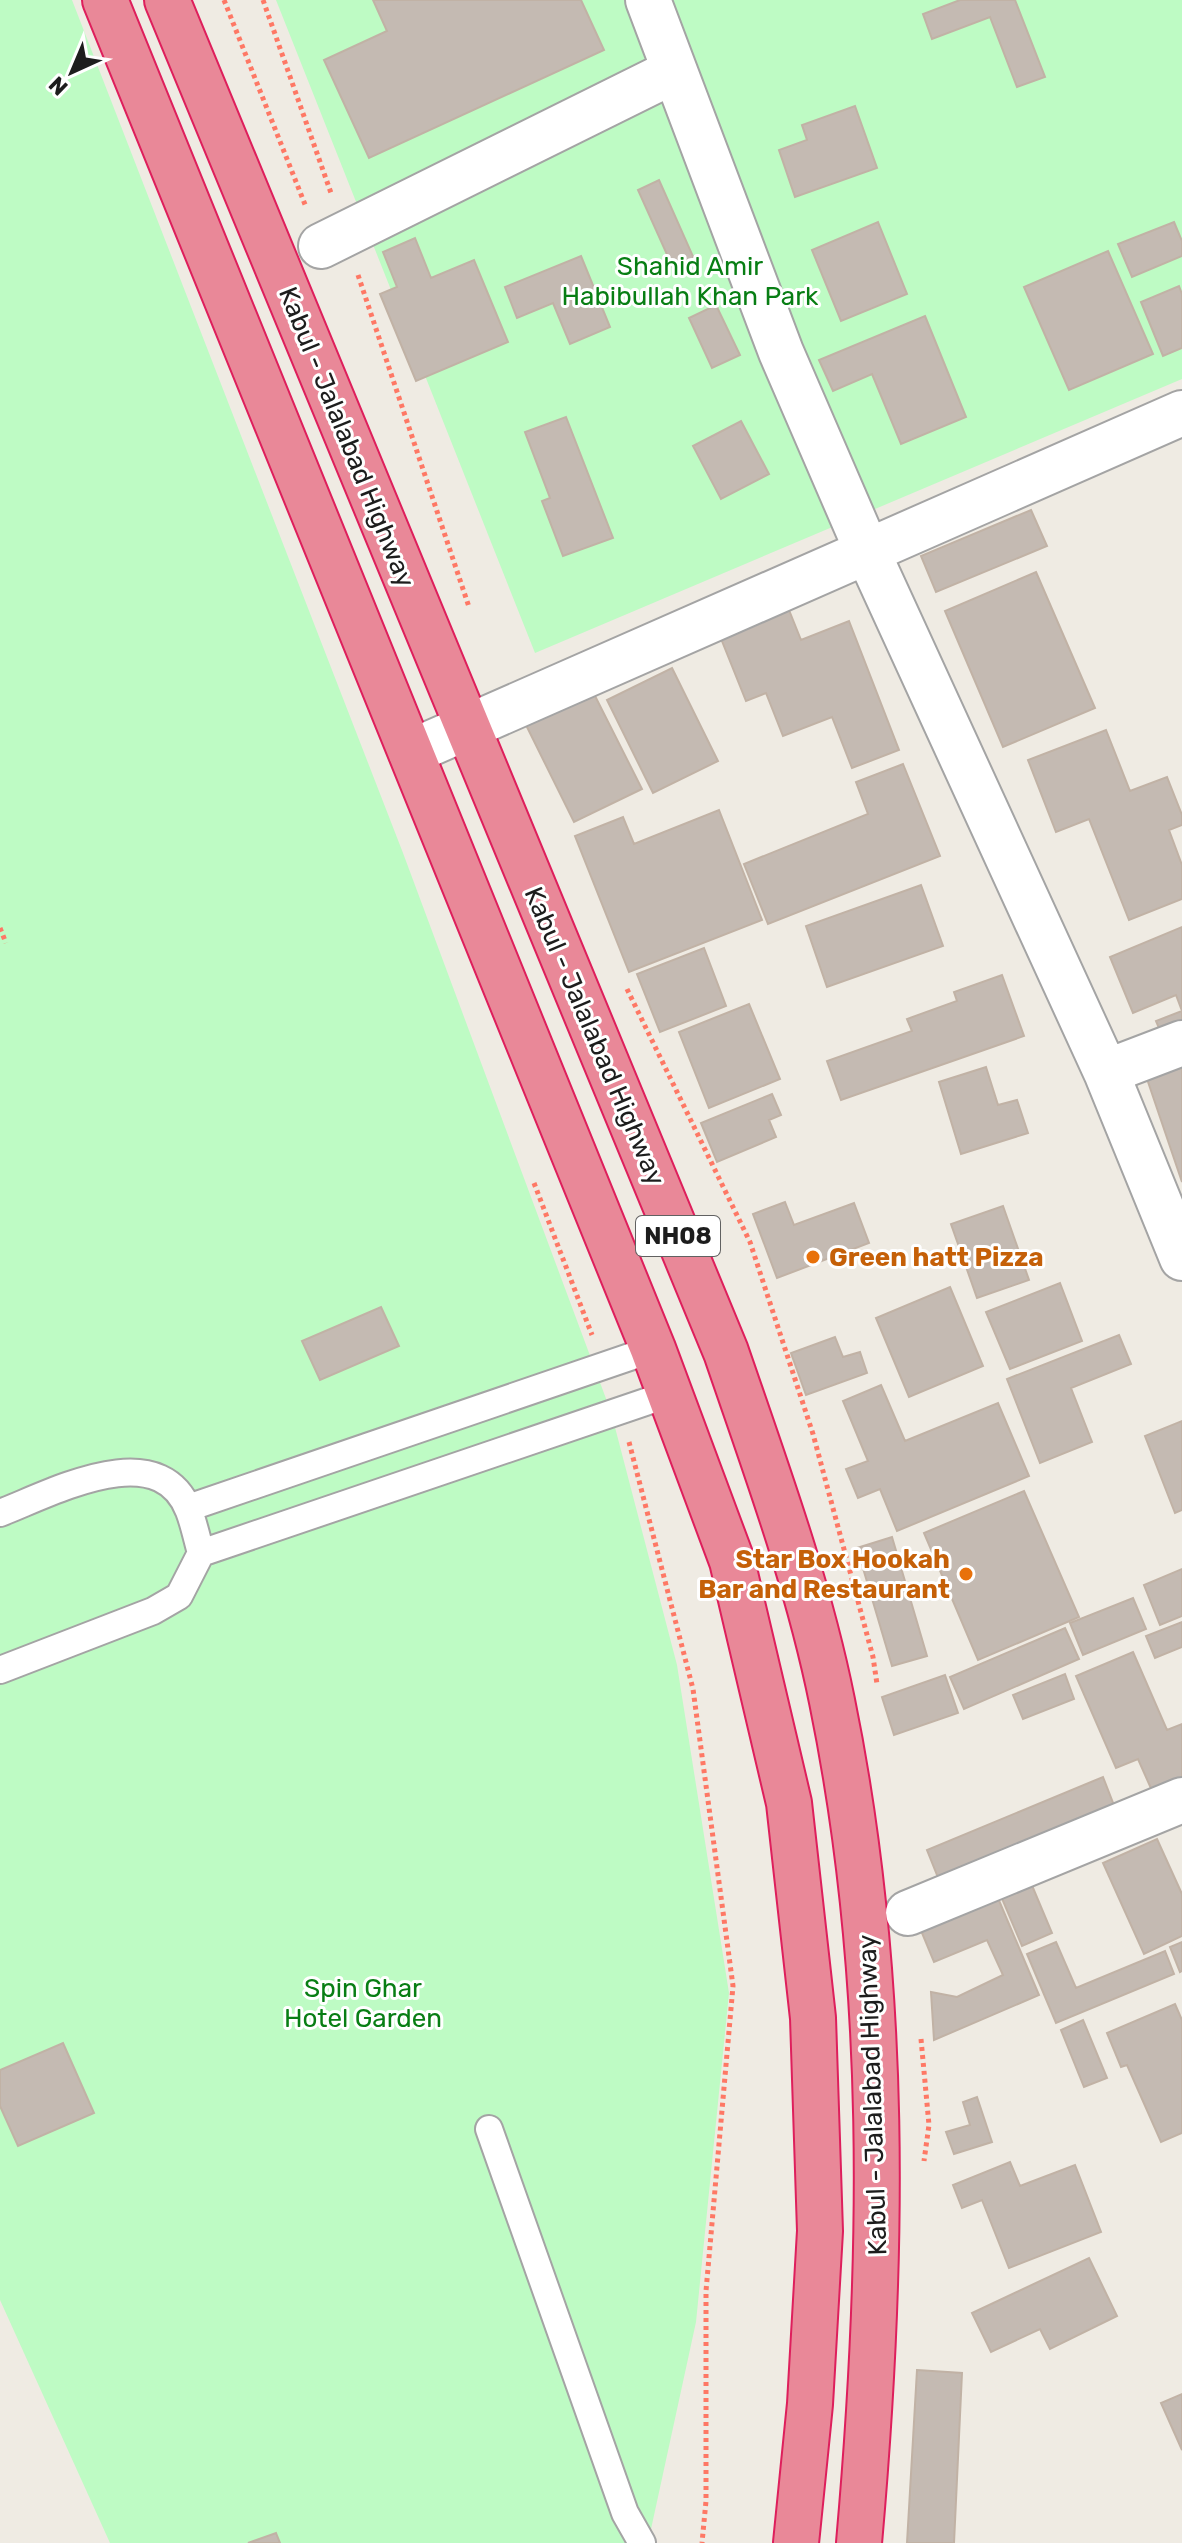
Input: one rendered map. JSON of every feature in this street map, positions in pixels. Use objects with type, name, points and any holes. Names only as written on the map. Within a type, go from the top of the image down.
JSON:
[{"type":"highway","name":"NH08","points":[[105,0],[653,1349],[732,1561],[789,1803],[813,2018],[820,2231],[810,2404],[796,2543]]},
{"type":"highway","name":"Kabul - Jalalabad Highway","points":[[167,0],[726,1352],[789,1535],[832,1699],[860,1857],[874,2016],[879,2233],[871,2410],[859,2543]]},
{"type":"street","points":[[648,0],[781,352],[868,553],[1106,1072],[1182,1258]]},
{"type":"street","points":[[321,246],[674,71]]},
{"type":"street","points":[[411,752],[1182,413]]},
{"type":"street","points":[[1106,1072],[1182,1043]]},
{"type":"street","points":[[908,1913],[1182,1800]]},
{"type":"lane","points":[[188,1508],[653,1349]]},
{"type":"lane","points":[[201,1553],[669,1394]]},
{"type":"lane","points":[[0,1513],[103,1475],[146,1471],[169,1483],[188,1508],[201,1553],[179,1596],[0,1670]]},
{"type":"lane","points":[[489,2129],[625,2513],[642,2543]]},
{"type":"path","points":[[0,928],[6,943]]},
{"type":"path","points":[[530,1172],[604,1366]]},
{"type":"path","points":[[620,1411],[693,1689],[733,1986],[706,2291],[706,2501],[702,2543]]},
{"type":"green space","name":"Spin Ghar Hotel Garden","points":[[0,0],[72,0],[403,853],[611,1412],[677,1665],[729,1993],[696,2322],[648,2543],[110,2543],[0,2300]]},
{"type":"green space","name":"Shahid Amir Habibullah Khan Park","points":[[276,0],[1182,0],[1182,379],[535,653]]},
{"type":"building","points":[[373,0],[581,0],[604,50],[369,158],[324,60],[387,31]]},
{"type":"building","points":[[960,0],[1015,0],[1045,77],[1017,87],[990,17],[932,39],[923,14]]},
{"type":"building","points":[[855,106],[877,168],[795,197],[779,150],[807,140],[802,125]]},
{"type":"building","points":[[659,180],[695,261],[674,270],[638,190]]},
{"type":"building","points":[[878,222],[907,294],[841,321],[812,250]]},
{"type":"building","points":[[1174,222],[1182,241],[1182,256],[1132,277],[1118,244]]},
{"type":"building","points":[[415,238],[431,278],[474,260],[508,342],[416,381],[380,294],[397,287],[383,252]]},
{"type":"building","points":[[1108,251],[1153,354],[1069,390],[1024,287]]},
{"type":"building","points":[[581,256],[610,327],[570,344],[553,303],[517,318],[505,287]]},
{"type":"building","points":[[1179,286],[1182,294],[1182,348],[1163,356],[1141,302]]},
{"type":"building","points":[[716,305],[740,355],[712,368],[689,318]]},
{"type":"building","points":[[925,316],[966,417],[901,444],[872,374],[833,391],[819,360]]},
{"type":"building","points":[[566,417],[613,538],[563,556],[542,501],[550,498],[525,432]]},
{"type":"building","points":[[741,421],[769,474],[721,499],[693,446]]},
{"type":"building","points":[[1031,510],[1047,546],[936,592],[921,556]]},
{"type":"building","points":[[1036,572],[1095,708],[1003,747],[945,611]]},
{"type":"building","points":[[789,610],[801,640],[849,621],[899,750],[852,768],[832,717],[783,736],[766,693],[746,701],[720,636]]},
{"type":"building","points":[[672,668],[718,761],[653,793],[607,700]]},
{"type":"building","points":[[591,688],[642,789],[574,822],[524,721]]},
{"type":"building","points":[[1106,730],[1130,791],[1167,777],[1182,815],[1182,825],[1169,830],[1182,865],[1182,899],[1129,920],[1089,819],[1056,832],[1028,760]]},
{"type":"building","points":[[903,764],[940,856],[768,924],[744,864],[868,814],[856,782]]},
{"type":"building","points":[[719,810],[762,920],[629,972],[575,836],[623,817],[634,844]]},
{"type":"building","points":[[921,885],[943,946],[827,987],[806,926]]},
{"type":"building","points":[[1182,927],[1182,1011],[1176,995],[1133,1013],[1110,957]]},
{"type":"building","points":[[704,948],[726,1006],[660,1032],[637,974]]},
{"type":"building","points":[[1002,975],[1024,1036],[841,1100],[827,1061],[912,1031],[907,1019],[957,1001],[954,992]]},
{"type":"building","points":[[749,1004],[780,1079],[709,1108],[679,1032]]},
{"type":"building","points":[[1182,1011],[1182,1041],[1167,1047],[1156,1021]]},
{"type":"building","points":[[1182,1064],[1182,1182],[1146,1076]]},
{"type":"building","points":[[986,1067],[998,1105],[1017,1100],[1028,1133],[961,1154],[939,1082]]},
{"type":"building","points":[[772,1094],[781,1115],[769,1120],[776,1137],[717,1162],[701,1123]]},
{"type":"building","points":[[785,1202],[794,1225],[854,1203],[869,1243],[777,1278],[753,1214]]},
{"type":"building","points":[[1003,1206],[1029,1280],[977,1298],[951,1224]]},
{"type":"building","points":[[1060,1283],[1082,1341],[1010,1369],[986,1312]]},
{"type":"building","points":[[950,1287],[983,1366],[909,1397],[876,1318]]},
{"type":"building","points":[[381,1307],[399,1346],[320,1380],[302,1341]]},
{"type":"building","points":[[1119,1335],[1131,1364],[1071,1388],[1092,1442],[1040,1463],[1007,1379]]},
{"type":"building","points":[[835,1337],[843,1357],[860,1352],[867,1373],[806,1395],[791,1353]]},
{"type":"building","points":[[881,1385],[905,1441],[998,1403],[1029,1476],[897,1531],[880,1489],[858,1498],[846,1469],[868,1461],[843,1401]]},
{"type":"building","points":[[1182,1421],[1182,1510],[1175,1513],[1145,1436]]},
{"type":"building","points":[[1024,1491],[1079,1617],[978,1660],[924,1533]]},
{"type":"building","points":[[892,1537],[927,1656],[892,1666],[857,1548]]},
{"type":"building","points":[[1182,1569],[1182,1616],[1160,1625],[1144,1585]]},
{"type":"building","points":[[1133,1598],[1146,1629],[1083,1655],[1070,1623]]},
{"type":"building","points":[[1182,1622],[1182,1647],[1155,1658],[1146,1636]]},
{"type":"building","points":[[1065,1628],[1079,1659],[964,1709],[950,1677]]},
{"type":"building","points":[[1133,1652],[1167,1730],[1182,1724],[1182,1781],[1153,1793],[1138,1759],[1116,1768],[1076,1676]]},
{"type":"building","points":[[1065,1674],[1074,1699],[1023,1719],[1013,1695]]},
{"type":"building","points":[[945,1675],[958,1713],[894,1735],[882,1697]]},
{"type":"building","points":[[1103,1777],[1115,1808],[939,1880],[927,1850]]},
{"type":"building","points":[[1157,1839],[1182,1894],[1182,1936],[1144,1954],[1103,1863]]},
{"type":"building","points":[[1028,1876],[1052,1933],[1022,1946],[998,1889]]},
{"type":"building","points":[[992,1884],[1039,1995],[934,2040],[931,1992],[957,1997],[1003,1975],[987,1940],[934,1962],[915,1916]]},
{"type":"building","points":[[1056,1942],[1076,1988],[1165,1951],[1174,1974],[1056,2023],[1027,1954]]},
{"type":"building","points":[[1182,1942],[1182,1971],[1180,1972],[1170,1947]]},
{"type":"building","points":[[1175,2004],[1182,2020],[1182,2133],[1161,2142],[1127,2065],[1121,2067],[1107,2033]]},
{"type":"building","points":[[1083,2020],[1107,2078],[1084,2087],[1061,2030]]},
{"type":"building","points":[[63,2043],[94,2113],[18,2146],[0,2106],[0,2070]]},
{"type":"building","points":[[977,2097],[992,2142],[954,2154],[946,2132],[970,2125],[963,2102]]},
{"type":"building","points":[[1010,2162],[1020,2186],[1075,2165],[1101,2232],[1009,2268],[982,2200],[962,2208],[953,2185]]},
{"type":"building","points":[[1089,2258],[1117,2316],[1050,2349],[1040,2329],[991,2352],[972,2313]]},
{"type":"building","points":[[917,2370],[962,2373],[954,2543],[907,2543]]},
{"type":"building","points":[[1182,2394],[1182,2450],[1161,2403]]},
{"type":"building","points":[[276,2533],[280,2543],[248,2543]]},
{"type":"place","name":"Green hatt Pizza","points":[[813,1257]]},
{"type":"place","name":"Star Box Hookah Bar and Restaurant","points":[[966,1574]]}]
